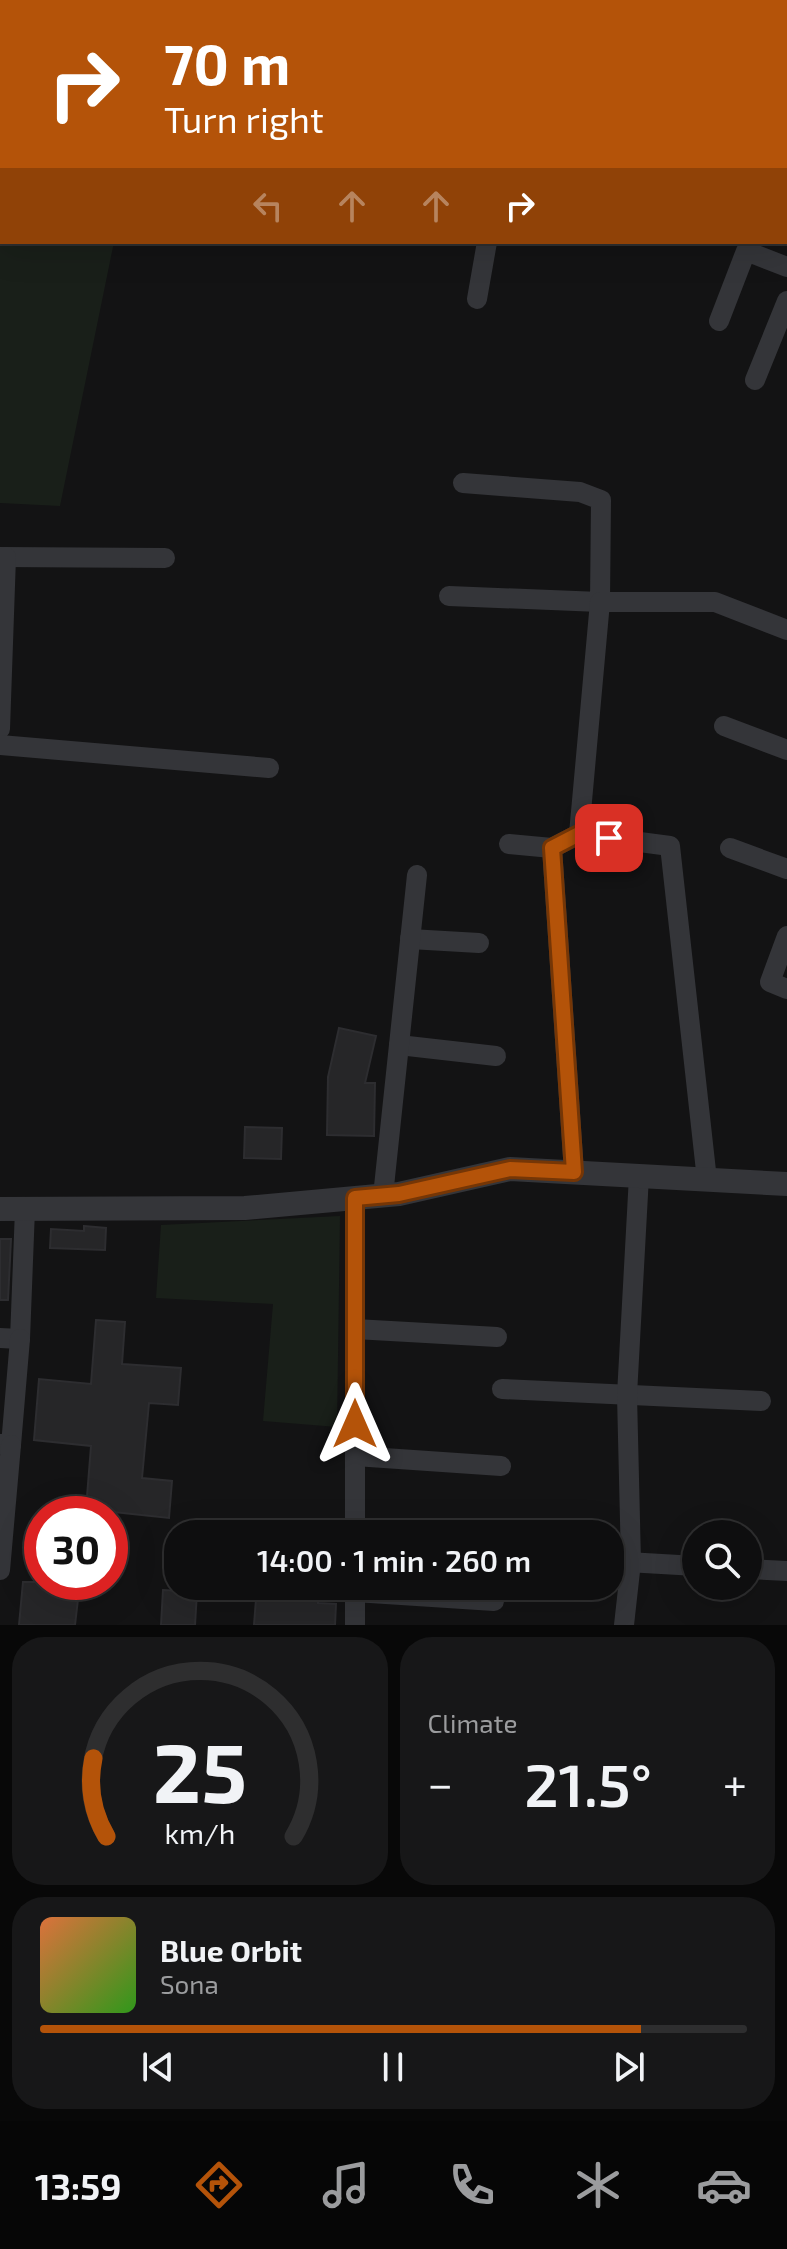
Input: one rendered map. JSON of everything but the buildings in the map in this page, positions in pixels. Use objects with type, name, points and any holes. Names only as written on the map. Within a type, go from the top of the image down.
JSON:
[{"type":"street","points":[[477,299],[487,244]]},
{"type":"street","points":[[719,321],[748,246],[787,267]]},
{"type":"street","points":[[755,380],[787,301]]},
{"type":"street","points":[[463,483],[580,492],[601,500],[600,602],[579,834]]},
{"type":"street","points":[[0,729],[3,557],[165,558]]},
{"type":"street","points":[[449,596],[600,602],[715,602],[787,630]]},
{"type":"street","points":[[724,726],[787,750]]},
{"type":"street","points":[[0,745],[269,768]]},
{"type":"street","points":[[509,844],[552,848],[579,834],[670,846],[707,1180]]},
{"type":"street","points":[[552,848],[574,1172]]},
{"type":"street","points":[[730,848],[787,869]]},
{"type":"street","points":[[383,1196],[417,875]]},
{"type":"street","points":[[787,936],[770,982],[787,989]]},
{"type":"street","points":[[410,939],[479,943]]},
{"type":"street","points":[[399,1045],[496,1056]]},
{"type":"street","points":[[0,1209],[245,1208],[383,1196],[510,1169],[787,1184]]},
{"type":"street","points":[[622,1520],[639,1176]]},
{"type":"street","points":[[355,1198],[355,1520]]},
{"type":"street","points":[[1,1559],[10,1338],[25,1209]]},
{"type":"street","points":[[355,1329],[497,1337]]},
{"type":"street","points":[[502,1389],[761,1401]]},
{"type":"street","points":[[355,1456],[501,1466]]},
{"type":"street","points":[[624,1561],[682,1565]]},
{"type":"street","points":[[762,1570],[787,1571]]},
{"type":"street","points":[[355,1600],[355,1625]]},
{"type":"street","points":[[482,1600],[494,1601]]},
{"type":"street","points":[[622,1600],[624,1625]]},
{"type":"shaded area","points":[[0,244],[114,244],[60,506],[0,503]]},
{"type":"shaded area","points":[[340,1216],[337,1427],[263,1421],[273,1304],[156,1298],[161,1225]]},
{"type":"route","points":[[355,1424],[355,1198],[399,1194],[510,1169],[574,1172],[552,848],[579,834],[609,838]]}]
